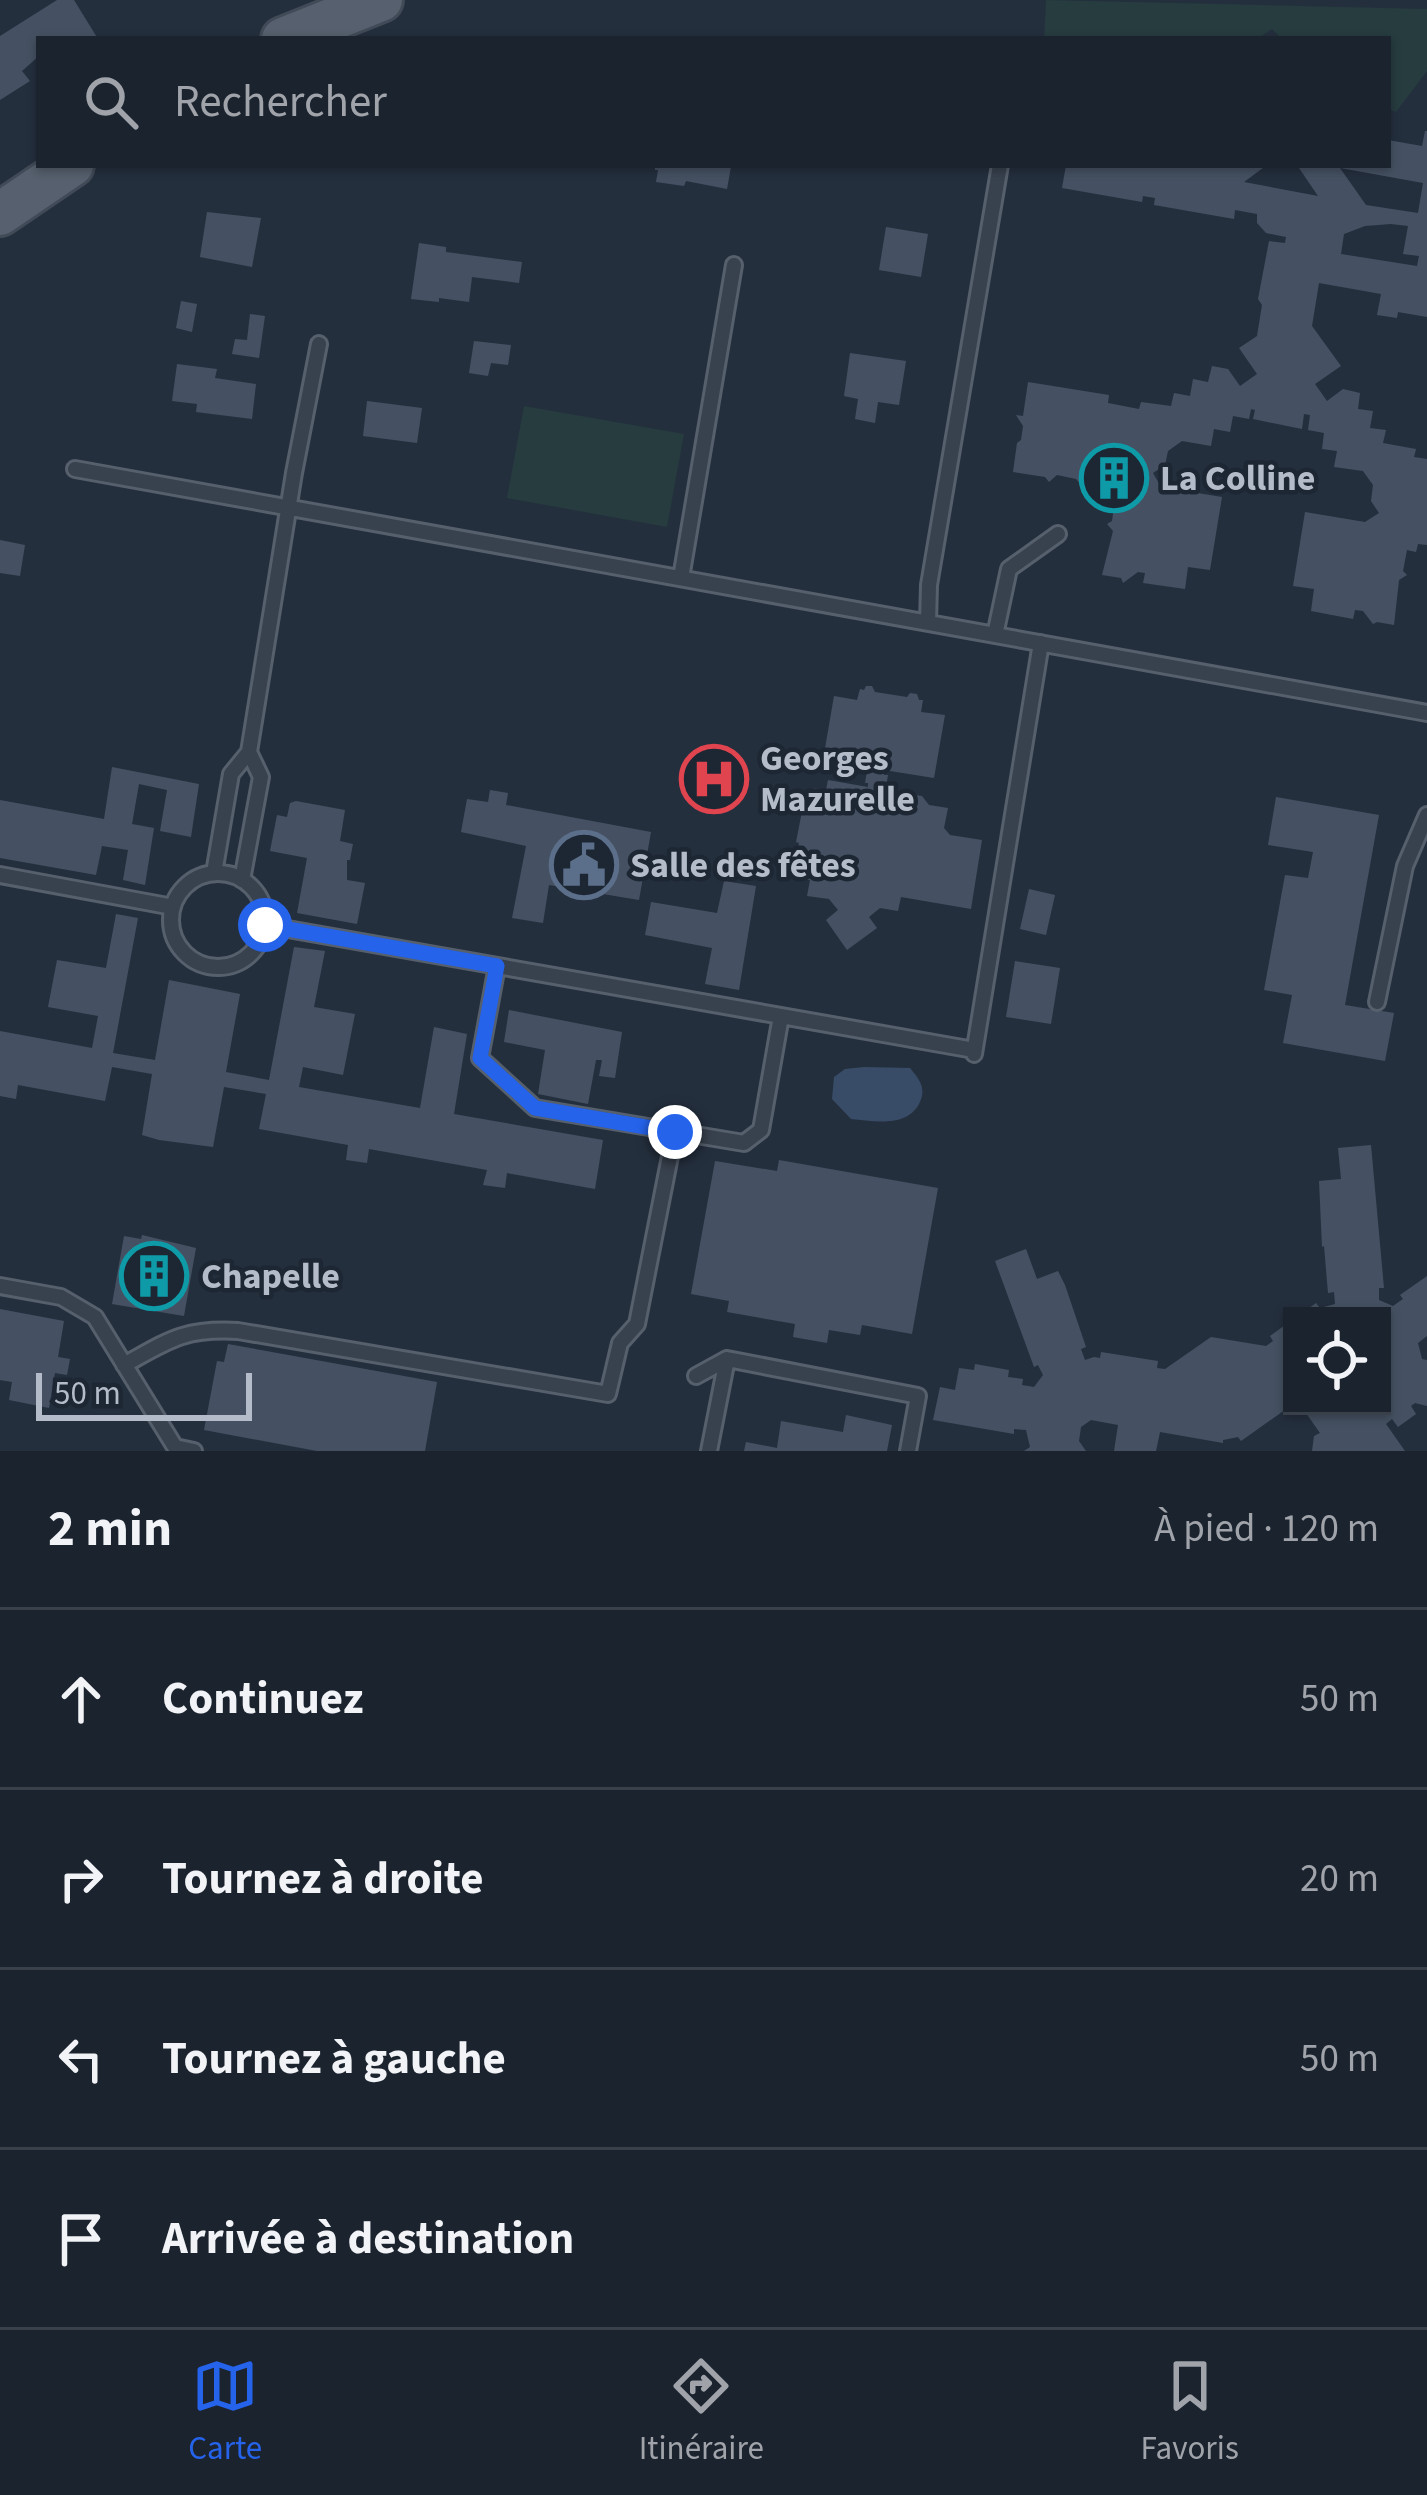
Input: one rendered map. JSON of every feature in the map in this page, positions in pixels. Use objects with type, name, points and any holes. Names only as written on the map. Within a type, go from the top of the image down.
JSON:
[{"type":"main road","points":[[291,36],[381,0]]},
{"type":"main road","points":[[0,214],[68,168]]},
{"type":"lane","points":[[928,623],[929,585],[999,168]]},
{"type":"lane","points":[[681,578],[734,265]]},
{"type":"lane","points":[[214,873],[232,774],[249,752],[319,344]]},
{"type":"lane","points":[[75,469],[1427,713]]},
{"type":"lane","points":[[995,635],[1009,569],[1058,534]]},
{"type":"lane","points":[[265,925],[974,1054],[1041,643]]},
{"type":"lane","points":[[242,880],[261,777],[249,752]]},
{"type":"lane","points":[[1377,1002],[1405,866],[1427,815]]},
{"type":"lane","points":[[214,873],[242,880],[260,899],[265,925],[261,940],[252,953],[225,967],[194,961],[174,938],[173,907],[188,884],[214,873]]},
{"type":"lane","points":[[0,874],[173,907]]},
{"type":"lane","points":[[497,966],[480,1058],[535,1108],[744,1143],[761,1130],[781,1016]]},
{"type":"lane","points":[[124,1365],[174,1338],[205,1329],[608,1394],[620,1342],[637,1324],[675,1132]]},
{"type":"lane","points":[[0,1286],[62,1297],[94,1317],[176,1449],[194,1451]]},
{"type":"lane","points":[[709,1451],[728,1359]]},
{"type":"lane","points":[[696,1376],[728,1359],[918,1396],[908,1451]]},
{"type":"green space","points":[[1046,0],[1427,9],[1427,71],[1396,112],[1391,110],[1391,36],[1279,36],[1272,29],[1262,36],[1044,36]]},
{"type":"green space","points":[[524,406],[684,434],[667,527],[507,498]]},
{"type":"water","points":[[910,1068],[922,1089],[913,1112],[888,1121],[851,1119],[832,1099],[834,1077],[845,1069]]},
{"type":"building","points":[[57,0],[74,0],[96,36],[36,36],[36,59],[22,71],[30,81],[0,100],[0,36]]},
{"type":"building","points":[[1427,131],[1427,317],[1398,312],[1397,318],[1377,315],[1381,294],[1319,283],[1312,326],[1341,366],[1315,384],[1327,401],[1343,389],[1360,393],[1358,409],[1373,411],[1370,428],[1386,430],[1383,443],[1416,449],[1414,457],[1427,459],[1427,545],[1418,544],[1416,552],[1407,550],[1403,571],[1407,575],[1399,580],[1394,625],[1373,624],[1363,611],[1355,610],[1353,619],[1311,611],[1314,589],[1293,586],[1305,512],[1365,522],[1379,513],[1371,501],[1373,485],[1363,471],[1334,467],[1337,451],[1322,449],[1324,433],[1308,430],[1310,415],[1304,414],[1302,429],[1253,419],[1255,410],[1251,409],[1249,419],[1233,416],[1230,432],[1214,429],[1211,446],[1182,441],[1168,451],[1165,465],[1153,473],[1161,487],[1222,497],[1210,570],[1188,567],[1185,589],[1143,583],[1145,573],[1138,572],[1123,583],[1121,578],[1102,575],[1113,531],[1107,524],[1112,521],[1115,500],[1106,499],[1108,489],[1057,475],[1049,482],[1045,477],[1013,472],[1023,426],[1016,415],[1023,416],[1028,382],[1109,395],[1108,403],[1139,409],[1141,402],[1171,406],[1174,393],[1190,396],[1193,379],[1208,382],[1212,366],[1228,369],[1240,386],[1257,374],[1239,348],[1257,336],[1262,305],[1258,299],[1269,241],[1285,243],[1286,237],[1266,233],[1257,223],[1257,214],[1235,210],[1234,219],[1154,205],[1155,198],[1143,196],[1142,202],[1062,188],[1065,168],[1263,168],[1244,182],[1318,196],[1299,168],[1340,168],[1391,168],[1391,141],[1422,146]],"holes":[[[1340,168],[1423,183],[1418,213],[1366,205]],[[1365,226],[1408,226],[1403,254],[1419,256],[1417,266],[1341,254],[1344,234]]]},
{"type":"building","points":[[731,168],[727,189],[686,181],[684,186],[656,182],[655,170]]},
{"type":"building","points":[[207,212],[261,218],[252,267],[200,257]]},
{"type":"building","points":[[886,227],[928,234],[921,277],[879,270]]},
{"type":"building","points":[[419,243],[446,247],[446,252],[522,262],[519,283],[472,277],[469,302],[411,299]]},
{"type":"building","points":[[181,301],[197,304],[192,332],[176,328]]},
{"type":"building","points":[[250,314],[265,316],[259,358],[232,354],[235,339],[247,340]]},
{"type":"building","points":[[474,341],[511,345],[508,365],[491,363],[488,376],[469,373]]},
{"type":"building","points":[[850,353],[906,361],[899,405],[878,402],[875,423],[855,419],[858,399],[844,396]]},
{"type":"building","points":[[177,364],[217,369],[215,378],[256,384],[252,419],[196,412],[197,404],[172,401]]},
{"type":"building","points":[[367,401],[422,408],[417,443],[363,436]]},
{"type":"building","points":[[0,540],[25,545],[20,576],[0,573]]},
{"type":"building","points":[[866,686],[875,692],[917,694],[923,700],[921,712],[945,715],[934,778],[884,770],[886,787],[880,790],[922,796],[929,805],[948,808],[944,828],[950,835],[982,840],[971,909],[901,897],[898,911],[880,908],[869,917],[877,928],[847,950],[826,920],[838,910],[829,899],[807,896],[810,880],[794,878],[796,842],[805,796],[812,798],[814,788],[826,790],[828,780],[868,787],[871,768],[823,760],[834,696],[857,700]]},
{"type":"building","points":[[112,767],[199,784],[191,837],[160,831],[167,790],[139,784],[132,824],[154,828],[145,885],[123,880],[128,850],[102,846],[96,875],[0,858],[0,800],[104,819]]},
{"type":"building","name":"Salle des fêtes","points":[[490,790],[508,793],[506,805],[651,832],[639,900],[549,885],[543,923],[512,918],[526,846],[461,832],[467,799],[488,802]]},
{"type":"building","points":[[1276,797],[1379,815],[1345,1005],[1394,1013],[1385,1061],[1283,1043],[1292,995],[1264,990],[1285,875],[1308,878],[1313,852],[1268,845]]},
{"type":"building","points":[[290,803],[345,810],[340,841],[353,844],[347,880],[365,883],[357,924],[297,913],[307,858],[270,851],[277,815],[287,817]]},
{"type":"building","points":[[724,881],[756,886],[739,990],[705,984],[712,948],[645,935],[651,902],[717,913]]},
{"type":"building","points":[[1029,889],[1055,895],[1046,935],[1020,929]]},
{"type":"building","points":[[116,914],[138,918],[113,1053],[155,1060],[169,980],[240,994],[226,1072],[269,1080],[294,947],[325,951],[314,1007],[355,1014],[343,1075],[303,1067],[299,1087],[420,1108],[434,1027],[467,1034],[454,1114],[603,1140],[595,1189],[507,1173],[505,1188],[483,1185],[487,1170],[369,1149],[367,1163],[346,1160],[348,1145],[259,1129],[266,1094],[224,1087],[213,1147],[159,1140],[142,1135],[152,1074],[112,1067],[105,1101],[18,1085],[16,1099],[0,1096],[0,1031],[92,1048],[98,1016],[48,1007],[57,960],[106,968]]},
{"type":"building","points":[[1015,961],[1060,968],[1051,1024],[1006,1017]]},
{"type":"building","points":[[509,1010],[622,1032],[615,1078],[599,1076],[602,1060],[596,1060],[588,1104],[538,1094],[545,1050],[504,1042]]},
{"type":"building","points":[[1371,1145],[1384,1288],[1379,1288],[1379,1300],[1393,1306],[1403,1299],[1400,1295],[1427,1276],[1427,1336],[1418,1343],[1422,1359],[1427,1360],[1427,1406],[1415,1403],[1411,1406],[1416,1414],[1398,1427],[1392,1419],[1386,1424],[1405,1451],[1312,1451],[1314,1436],[1320,1433],[1307,1415],[1391,1415],[1391,1307],[1324,1307],[1335,1304],[1334,1292],[1328,1293],[1322,1247],[1319,1181],[1341,1179],[1338,1148]]},
{"type":"building","points":[[779,1160],[938,1188],[912,1334],[862,1325],[860,1335],[829,1330],[827,1343],[793,1337],[795,1324],[727,1312],[729,1301],[691,1294],[715,1161],[777,1171]]},
{"type":"building","name":"Chapelle","points":[[142,1235],[196,1248],[184,1316],[112,1304],[124,1236],[141,1239]]},
{"type":"building","points":[[1026,1249],[1037,1279],[1058,1271],[1086,1347],[1081,1349],[1085,1360],[1100,1358],[1101,1352],[1158,1361],[1157,1368],[1165,1369],[1211,1337],[1266,1346],[1283,1327],[1283,1411],[1241,1441],[1238,1437],[1223,1443],[1160,1432],[1156,1451],[1114,1451],[1118,1425],[1091,1420],[1081,1427],[1079,1441],[1086,1451],[1024,1451],[1030,1447],[1026,1430],[1014,1429],[1014,1434],[933,1420],[940,1387],[955,1390],[959,1368],[974,1370],[975,1364],[1009,1370],[1008,1377],[1034,1387],[1043,1375],[1038,1365],[1034,1367],[995,1261]]},
{"type":"building","points":[[0,1309],[64,1321],[58,1357],[70,1359],[67,1375],[55,1373],[49,1408],[9,1400],[12,1382],[0,1380]]},
{"type":"building","points":[[228,1344],[437,1382],[425,1451],[317,1451],[204,1430],[217,1361],[224,1362]]},
{"type":"building","points":[[846,1415],[892,1425],[887,1451],[744,1451],[746,1442],[777,1448],[781,1421],[843,1432]]},
{"type":"place","name":"La Colline","points":[[1114,478]]},
{"type":"place","name":"Georges Mazurelle","points":[[714,779]]},
{"type":"place","name":"Salle des fêtes","points":[[584,865]]},
{"type":"place","name":"Chapelle","points":[[154,1276]]},
{"type":"route","points":[[265,925],[497,966],[480,1058],[535,1108],[675,1132]]}]
